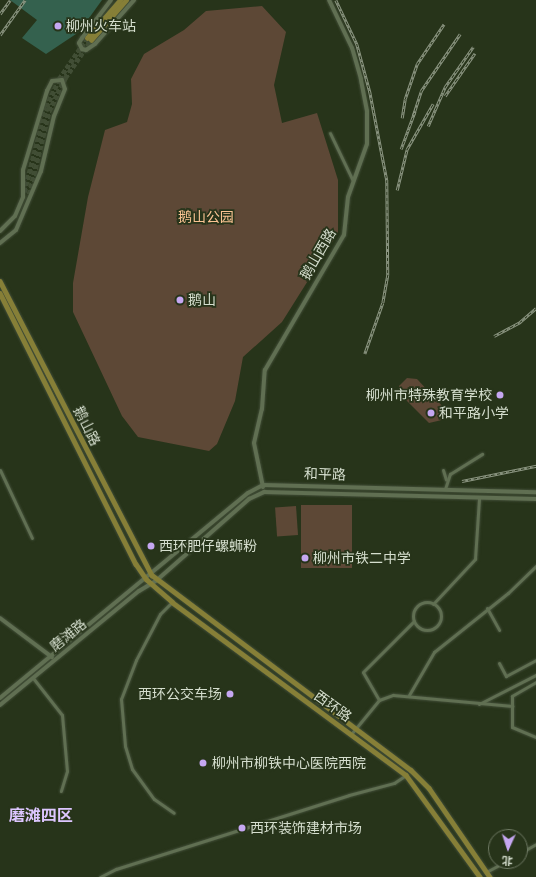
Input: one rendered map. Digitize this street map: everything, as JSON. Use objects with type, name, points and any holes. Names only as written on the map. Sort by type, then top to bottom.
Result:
[{"type":"main road","points":[[120,0],[89,39],[126,0]]},
{"type":"main road","name":"鹅山路","points":[[0,281],[152,575],[157,580]]},
{"type":"main road","name":"鹅山路","points":[[0,293],[136,564],[146,579]]},
{"type":"main road","name":"西环路","points":[[146,579],[172,602],[352,733],[406,775],[480,877]]},
{"type":"main road","name":"西环路","points":[[157,580],[357,727],[421,779],[488,875]]},
{"type":"street","points":[[111,0],[79,42],[82,49],[86,50],[95,44],[134,0]]},
{"type":"street","name":"鹅山西路","points":[[264,492],[254,443],[265,370],[344,236],[353,181],[367,144],[367,111],[352,48],[330,0]]},
{"type":"street","points":[[0,231],[15,216],[23,197],[23,170],[31,138],[46,91],[56,79],[64,83],[65,89],[54,116],[41,171],[29,194],[16,230],[0,243]]},
{"type":"street","points":[[330,133],[353,181]]},
{"type":"street","points":[[446,480],[482,454]]},
{"type":"street","points":[[0,470],[32,538]]},
{"type":"street","points":[[443,470],[446,480],[445,489]]},
{"type":"street","points":[[146,579],[248,493],[262,486]]},
{"type":"street","name":"和平路","points":[[262,486],[536,492]]},
{"type":"street","name":"和平路","points":[[151,584],[249,499],[264,492],[536,499]]},
{"type":"street","points":[[379,700],[363,672],[414,621],[414,612],[420,605],[433,604],[475,559],[479,498]]},
{"type":"street","points":[[408,695],[434,652],[487,608],[508,593],[536,566]]},
{"type":"street","name":"磨滩路","points":[[0,698],[146,579]]},
{"type":"street","name":"磨滩路","points":[[0,705],[151,584]]},
{"type":"street","points":[[172,602],[160,614],[131,672],[121,700],[125,746],[132,768],[154,799],[174,813]]},
{"type":"street","points":[[414,621],[424,630],[436,626],[440,615],[433,604]]},
{"type":"street","points":[[487,608],[499,630]]},
{"type":"street","points":[[0,618],[56,659]]},
{"type":"street","points":[[499,663],[506,676],[536,660]]},
{"type":"street","points":[[479,704],[536,675]]},
{"type":"street","points":[[32,678],[62,715],[67,771],[61,790]]},
{"type":"street","points":[[536,682],[512,696],[512,727],[536,737]]},
{"type":"street","points":[[352,733],[379,700],[408,695],[479,704],[512,706]]},
{"type":"street","points":[[100,877],[116,868],[394,783],[406,775]]},
{"type":"street","points":[[488,875],[496,869]]},
{"type":"green space","name":"鹅山公园","points":[[262,6],[286,32],[274,85],[282,123],[317,113],[338,180],[338,233],[282,322],[243,357],[235,401],[217,444],[209,451],[138,437],[122,416],[73,312],[73,283],[88,197],[105,130],[127,122],[132,104],[131,79],[144,54],[184,30],[206,11]]},
{"type":"green space","points":[[407,378],[417,379],[445,409],[442,420],[429,423],[400,394],[399,386]]},
{"type":"green space","points":[[301,505],[352,505],[352,568],[301,568]]},
{"type":"green space","points":[[296,506],[298,535],[277,536],[275,507]]},
{"type":"building","name":"柳州火车站","points":[[10,0],[102,0],[79,32],[46,54],[22,38],[37,20]]},
{"type":"tunnel","points":[[24,192],[46,107],[59,79],[87,38]]},
{"type":"tunnel","points":[[29,194],[49,111],[65,78],[91,40]]},
{"type":"railway","points":[[0,14],[10,0]]},
{"type":"railway","points":[[0,35],[25,0]]},
{"type":"railway","points":[[336,0],[357,44],[370,92],[387,180],[388,275],[383,303],[365,354]]},
{"type":"railway","points":[[402,118],[405,99],[417,64],[444,24]]},
{"type":"railway","points":[[413,116],[421,91],[460,34]]},
{"type":"railway","points":[[428,126],[445,87],[473,47]]},
{"type":"railway","points":[[445,96],[475,53]]},
{"type":"railway","points":[[397,190],[407,149],[433,104]]},
{"type":"railway","points":[[401,149],[415,111]]},
{"type":"railway","points":[[494,336],[520,322],[536,308]]},
{"type":"railway","points":[[462,481],[536,466]]},
{"type":"place","name":"柳州火车站","points":[[58,26]]},
{"type":"place","name":"鹅山","points":[[180,300]]},
{"type":"place","name":"柳州市特殊教育学校","points":[[500,395]]},
{"type":"place","name":"和平路小学","points":[[431,413]]},
{"type":"place","name":"西环肥仔螺蛳粉","points":[[151,546]]},
{"type":"place","name":"柳州市铁二中学","points":[[305,558]]},
{"type":"place","name":"西环公交车场","points":[[230,694]]},
{"type":"place","name":"柳州市柳铁中心医院西院","points":[[203,763]]},
{"type":"place","name":"西环装饰建材市场","points":[[242,828]]},
{"type":"district","name":"磨滩四区","points":[[41,816]]}]
